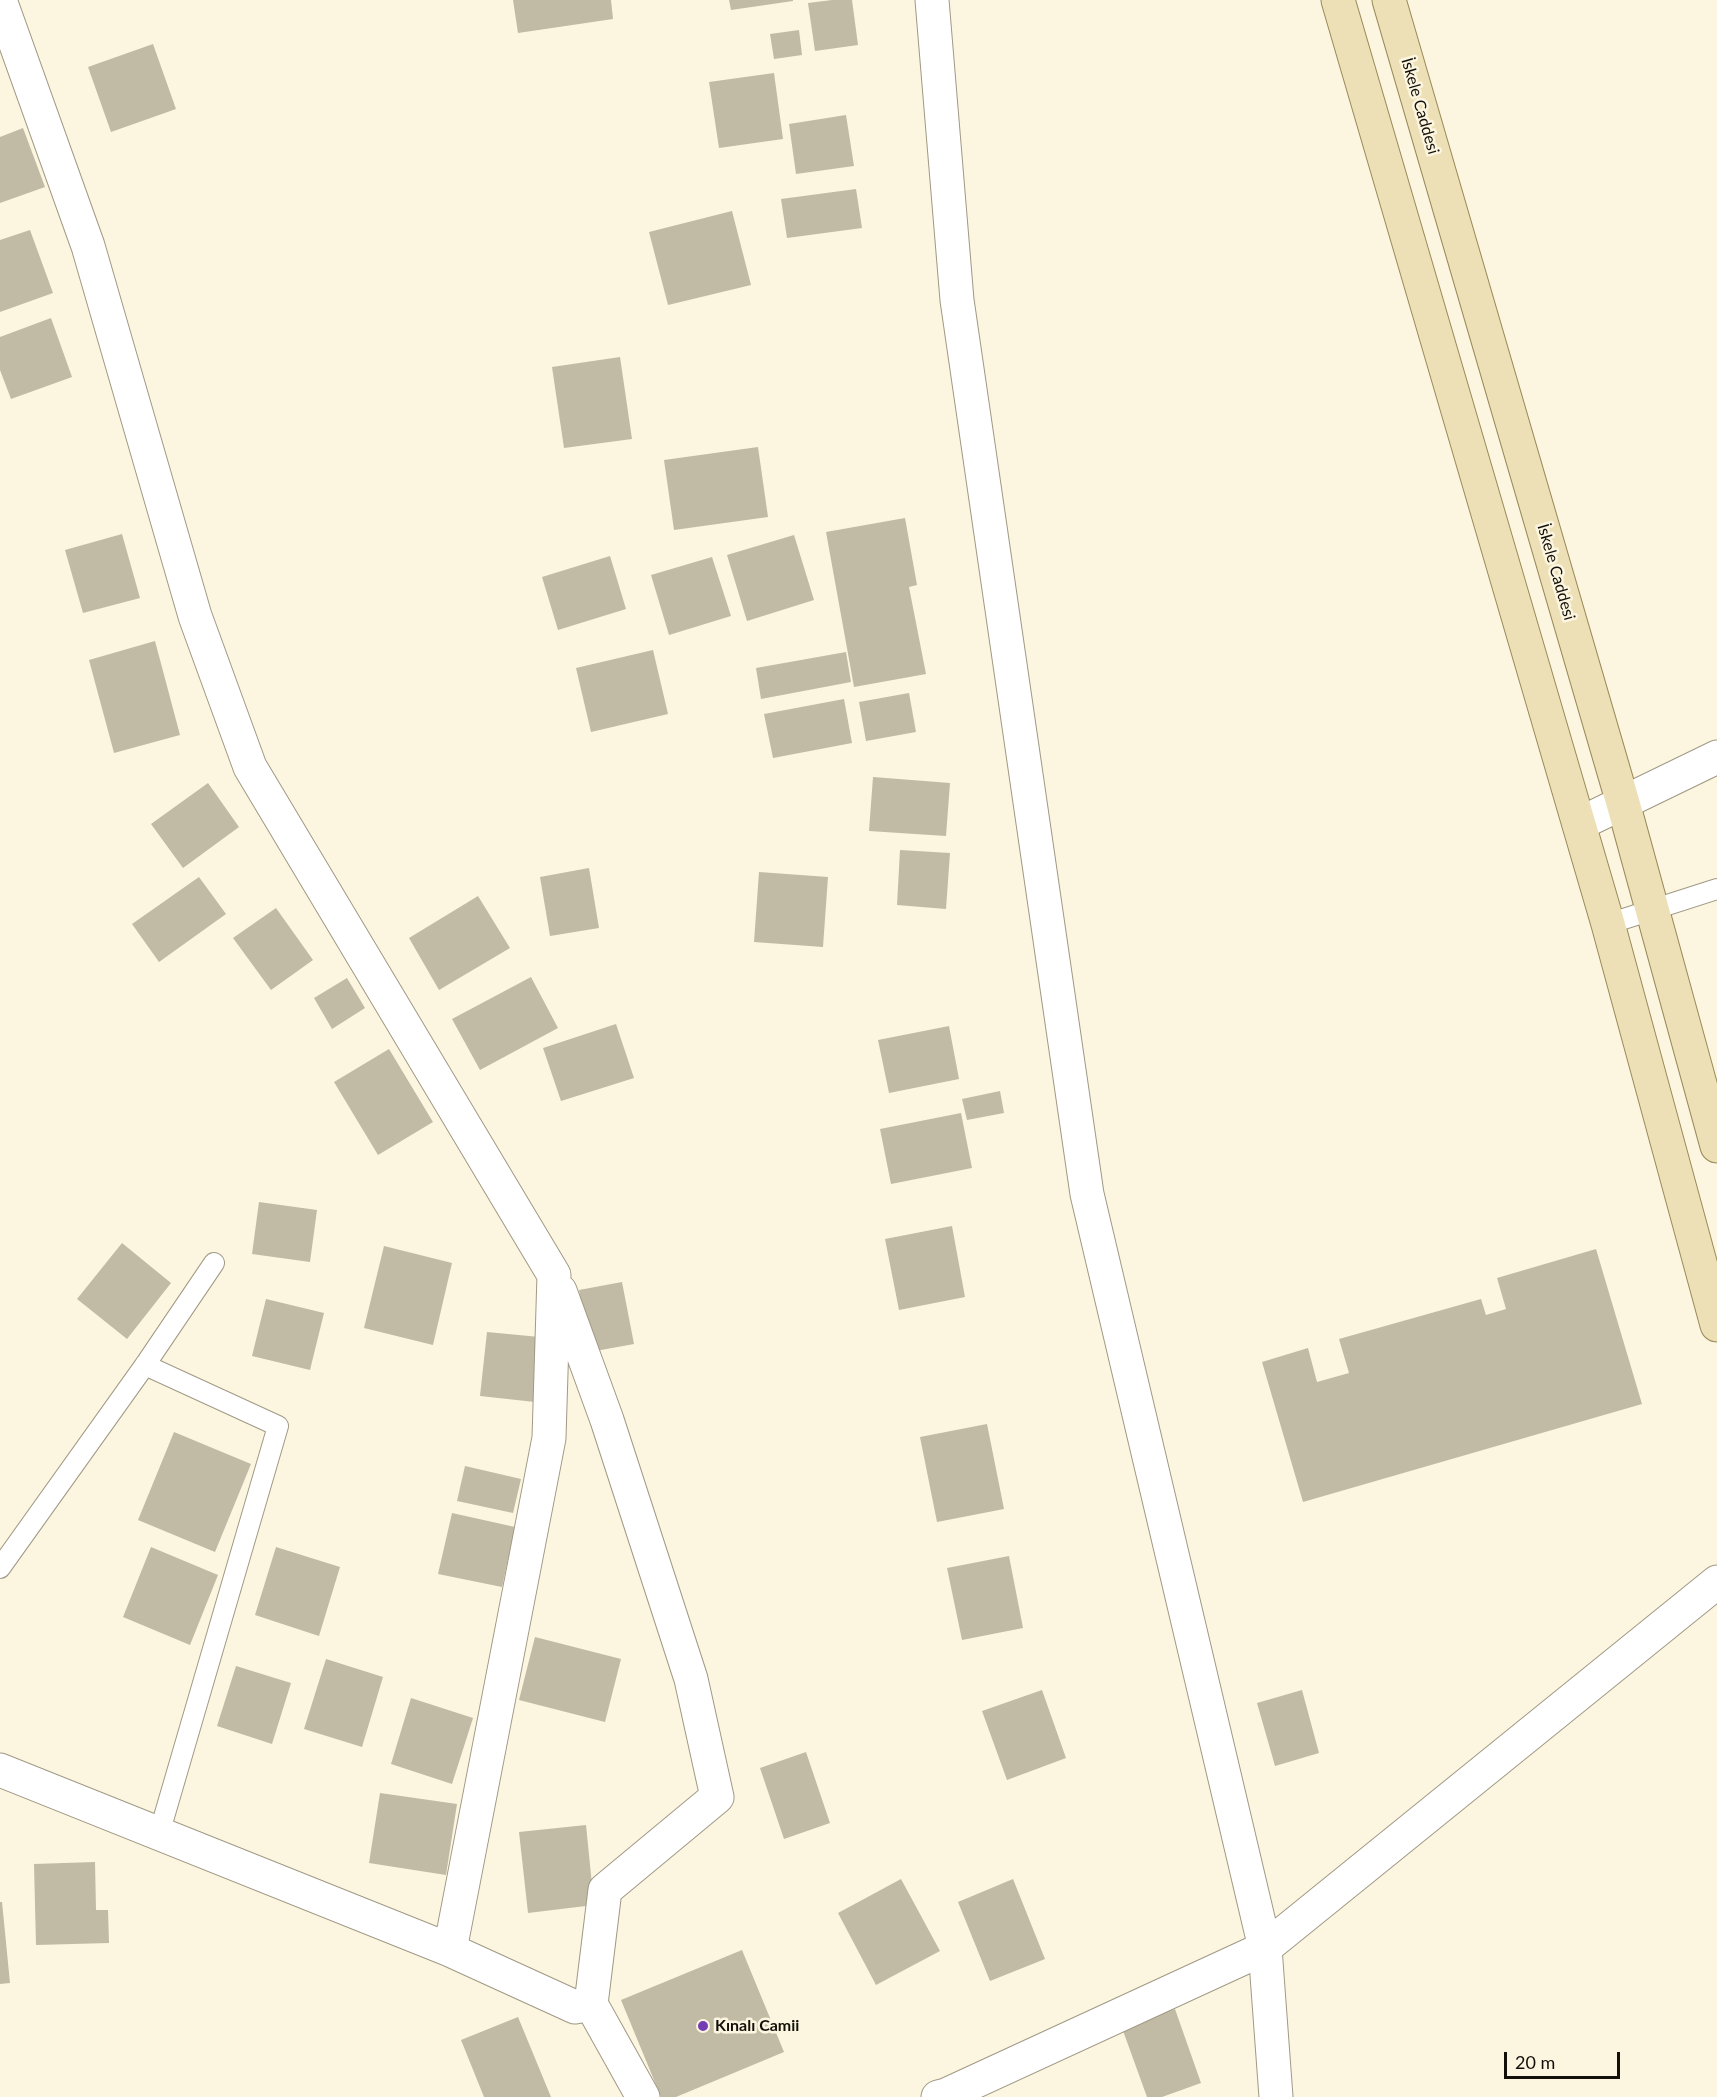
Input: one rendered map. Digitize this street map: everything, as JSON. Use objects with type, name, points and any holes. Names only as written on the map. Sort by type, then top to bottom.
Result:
[{"type":"main road","points":[[1338,0],[1608,924],[1717,1325]]},
{"type":"main road","name":"İskele Caddesi","points":[[1389,0],[1623,803],[1717,1146]]},
{"type":"street","points":[[0,0],[88,246],[195,615],[250,767],[554,1275],[607,1420],[691,1679],[717,1797],[605,1890],[591,2004],[643,2097]]},
{"type":"street","points":[[932,0],[957,300],[1087,1194],[1265,1948],[1276,2097]]},
{"type":"street","points":[[1579,824],[1717,757]]},
{"type":"street","points":[[450,1950],[549,1438],[554,1275]]},
{"type":"street","points":[[938,2097],[1265,1948],[1717,1582]]},
{"type":"street","points":[[0,1770],[450,1950],[575,2007],[591,2004]]},
{"type":"lane","points":[[1608,924],[1717,889]]},
{"type":"lane","points":[[0,1568],[145,1365],[214,1263]]},
{"type":"lane","points":[[145,1365],[278,1426],[159,1833]]},
{"type":"building","points":[[513,0],[611,0],[613,19],[518,33]]},
{"type":"building","points":[[729,0],[793,0],[793,1],[731,10]]},
{"type":"building","points":[[852,0],[858,45],[815,51],[808,3]]},
{"type":"building","points":[[799,30],[802,55],[774,59],[770,34]]},
{"type":"building","points":[[153,44],[176,109],[111,132],[88,67]]},
{"type":"building","points":[[774,73],[783,139],[719,148],[709,82]]},
{"type":"building","points":[[846,115],[854,166],[796,174],[789,124]]},
{"type":"building","points":[[23,128],[45,187],[0,203],[0,137]]},
{"type":"building","points":[[856,189],[862,228],[787,238],[781,199]]},
{"type":"building","points":[[732,211],[751,285],[668,305],[649,232]]},
{"type":"building","points":[[30,230],[53,293],[0,312],[0,240]]},
{"type":"building","points":[[51,318],[72,377],[11,399],[0,370],[0,337]]},
{"type":"building","points":[[620,357],[632,439],[564,448],[552,367]]},
{"type":"building","points":[[758,447],[768,517],[674,530],[664,460]]},
{"type":"building","points":[[905,518],[917,585],[909,587],[926,674],[854,687],[826,532]]},
{"type":"building","points":[[122,534],[140,598],[83,613],[65,550]]},
{"type":"building","points":[[794,535],[814,600],[747,621],[727,555]]},
{"type":"building","points":[[610,556],[626,609],[558,630],[542,577]]},
{"type":"building","points":[[712,557],[731,616],[669,635],[651,575]]},
{"type":"building","points":[[155,641],[180,735],[114,753],[89,660]]},
{"type":"building","points":[[653,650],[668,714],[591,732],[576,668]]},
{"type":"building","points":[[846,652],[851,682],[761,699],[756,668]]},
{"type":"building","points":[[909,693],[916,732],[866,741],[859,702]]},
{"type":"building","points":[[844,699],[852,743],[773,758],[764,714]]},
{"type":"building","points":[[873,777],[950,783],[946,836],[869,831]]},
{"type":"building","points":[[208,783],[239,827],[183,868],[151,824]]},
{"type":"building","points":[[900,850],[950,853],[946,909],[897,905]]},
{"type":"building","points":[[589,868],[599,928],[550,936],[540,877]]},
{"type":"building","points":[[759,872],[828,877],[823,947],[754,942]]},
{"type":"building","points":[[199,877],[226,914],[159,962],[132,924]]},
{"type":"building","points":[[478,896],[510,948],[439,990],[409,938]]},
{"type":"building","points":[[276,908],[313,960],[271,990],[233,938]]},
{"type":"building","points":[[531,977],[558,1028],[480,1070],[452,1019]]},
{"type":"building","points":[[347,978],[365,1008],[332,1029],[314,998]]},
{"type":"building","points":[[616,1024],[634,1078],[561,1101],[543,1048]]},
{"type":"building","points":[[949,1026],[959,1079],[889,1093],[878,1040]]},
{"type":"building","points":[[389,1049],[433,1122],[378,1155],[334,1082]]},
{"type":"building","points":[[1000,1091],[1004,1113],[967,1120],[962,1099]]},
{"type":"building","points":[[961,1113],[972,1168],[891,1184],[880,1129]]},
{"type":"building","points":[[259,1202],[317,1210],[310,1262],[252,1254]]},
{"type":"building","points":[[952,1226],[965,1297],[899,1310],[885,1239]]},
{"type":"building","points":[[122,1243],[171,1283],[127,1339],[77,1299]]},
{"type":"building","points":[[384,1246],[452,1263],[433,1345],[364,1328]]},
{"type":"building","points":[[1596,1249],[1642,1404],[1303,1502],[1262,1362],[1308,1348],[1317,1382],[1349,1373],[1339,1339],[1481,1299],[1486,1315],[1506,1309],[1497,1278]]},
{"type":"building","points":[[622,1282],[634,1344],[590,1352],[579,1290]]},
{"type":"building","points":[[266,1299],[324,1313],[310,1370],[252,1356]]},
{"type":"building","points":[[487,1332],[550,1338],[544,1403],[480,1396]]},
{"type":"building","points":[[987,1424],[1004,1509],[937,1522],[920,1437]]},
{"type":"building","points":[[174,1432],[251,1464],[215,1552],[138,1520]]},
{"type":"building","points":[[465,1466],[521,1479],[513,1513],[457,1501]]},
{"type":"building","points":[[452,1513],[515,1527],[502,1587],[438,1574]]},
{"type":"building","points":[[151,1547],[218,1575],[190,1645],[123,1617]]},
{"type":"building","points":[[276,1547],[340,1567],[319,1636],[255,1615]]},
{"type":"building","points":[[1009,1556],[1023,1628],[962,1640],[947,1568]]},
{"type":"building","points":[[535,1637],[621,1659],[605,1722],[519,1700]]},
{"type":"building","points":[[326,1659],[383,1677],[362,1747],[304,1729]]},
{"type":"building","points":[[236,1666],[291,1683],[272,1744],[217,1726]]},
{"type":"building","points":[[1042,1690],[1066,1758],[1007,1780],[982,1711]]},
{"type":"building","points":[[1302,1690],[1319,1753],[1275,1766],[1257,1703]]},
{"type":"building","points":[[411,1698],[473,1718],[452,1784],[391,1764]]},
{"type":"building","points":[[806,1752],[830,1823],[784,1839],[760,1768]]},
{"type":"building","points":[[380,1793],[457,1804],[446,1875],[369,1863]]},
{"type":"building","points":[[586,1825],[594,1905],[528,1913],[519,1832]]},
{"type":"building","points":[[95,1862],[96,1910],[108,1910],[109,1943],[36,1945],[34,1864]]},
{"type":"building","points":[[901,1879],[940,1951],[876,1985],[838,1913]]},
{"type":"building","points":[[1013,1879],[1045,1959],[990,1981],[958,1902]]},
{"type":"building","points":[[0,1902],[2,1902],[10,1983],[0,1984]]},
{"type":"building","name":"Kınalı Camii","points":[[742,1950],[784,2052],[676,2097],[661,2097],[621,2000]]},
{"type":"building","points":[[1175,2009],[1201,2083],[1162,2097],[1147,2097],[1122,2028]]},
{"type":"building","points":[[518,2017],[551,2097],[484,2097],[461,2040]]},
{"type":"place","name":"Kınalı Camii","points":[[703,2026]]}]
